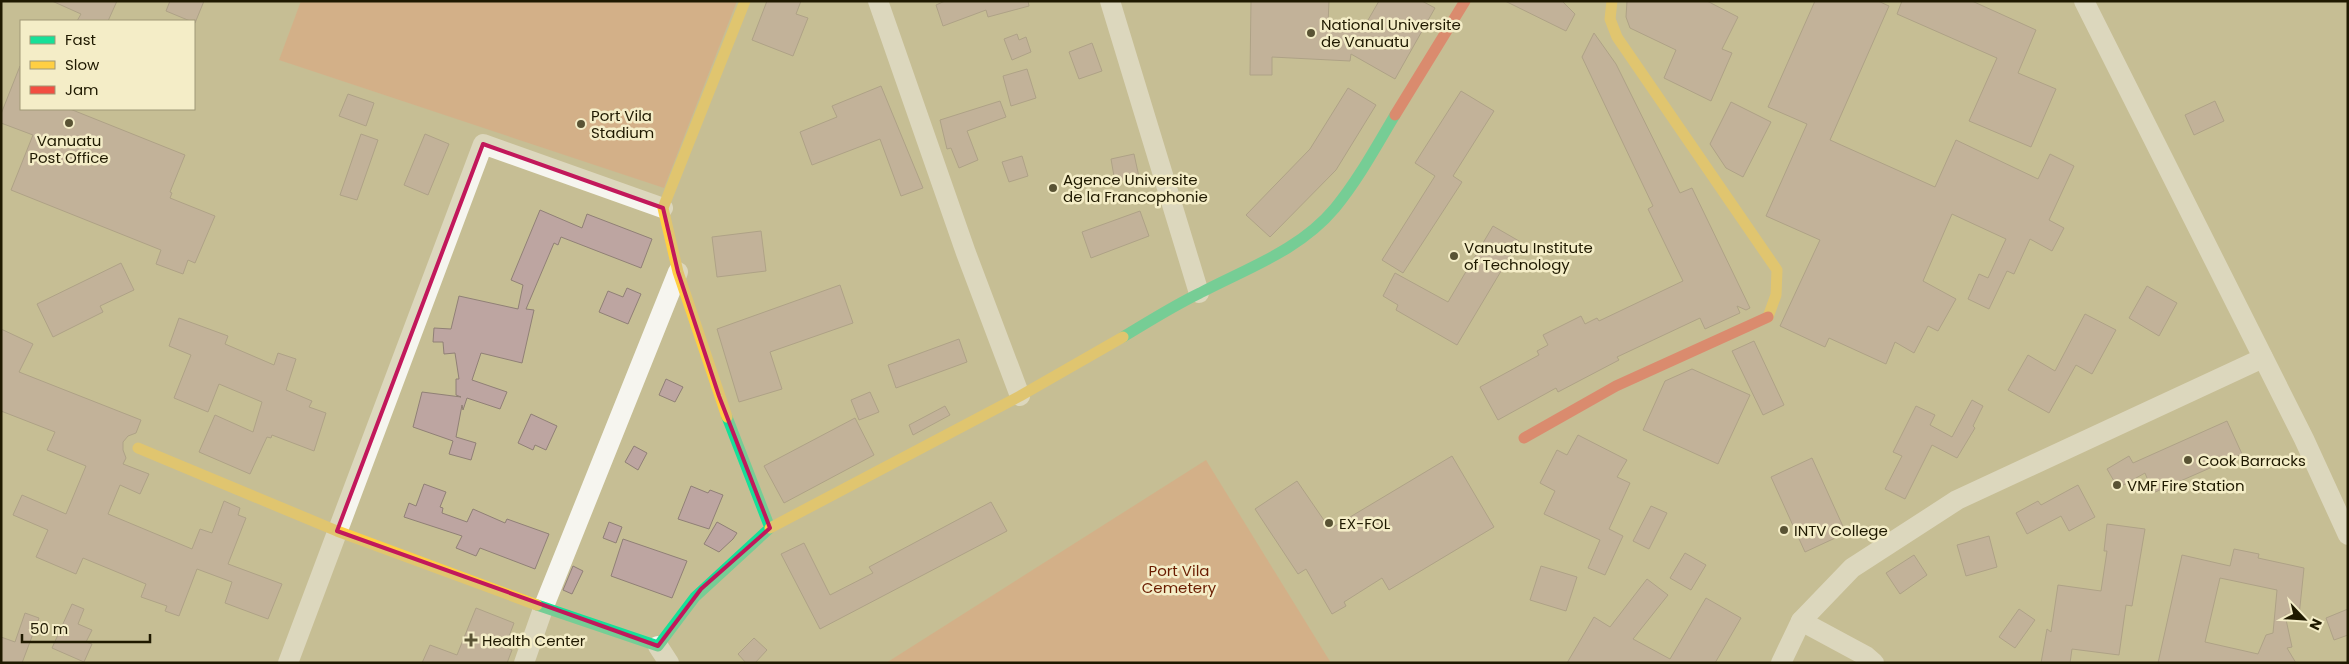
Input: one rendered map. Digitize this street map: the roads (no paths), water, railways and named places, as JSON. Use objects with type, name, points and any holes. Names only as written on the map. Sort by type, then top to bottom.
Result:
[{"type":"street","points":[[746,1],[663,208],[678,272],[718,396],[770,528]]},
{"type":"street","points":[[878,1],[966,253],[1020,396]]},
{"type":"street","points":[[1110,1],[1199,293]]},
{"type":"street","points":[[138,448],[337,531],[544,606],[664,654],[672,623],[701,589],[770,528],[1020,396],[1199,293],[1272,259],[1302,238],[1334,208],[1364,167],[1465,1]]},
{"type":"street","points":[[1524,438],[1616,386],[1766,318],[1776,295],[1776,270],[1616,37],[1610,19],[1612,1]]},
{"type":"street","points":[[2084,1],[2304,439],[2348,535]]},
{"type":"street","points":[[288,663],[483,144],[663,208]]},
{"type":"street","points":[[524,663],[544,606],[678,272]]},
{"type":"street","points":[[1780,663],[1801,622],[1852,568],[1957,500],[2263,358]]},
{"type":"street","points":[[1801,622],[1866,656],[1874,663]]},
{"type":"place","name":"National Universite de Vanuatu","points":[[1311,33]]},
{"type":"place","name":"Vanuatu Post Office","points":[[69,123]]},
{"type":"place","name":"Port Vila Stadium","points":[[581,124]]},
{"type":"place","name":"Agence Universite de la Francophonie","points":[[1053,188]]},
{"type":"place","name":"Vanuatu Institute of Technology","points":[[1454,256]]},
{"type":"place","name":"Cook Barracks","points":[[2188,460]]},
{"type":"place","name":"VMF Fire Station","points":[[2117,485]]},
{"type":"place","name":"EX-FOL","points":[[1329,523]]},
{"type":"place","name":"INTV College","points":[[1784,530]]},
{"type":"place","name":"Health Center","points":[[471,640]]},
{"type":"park label","name":"Port Vila Cemetery","points":[[1179,578]]}]
